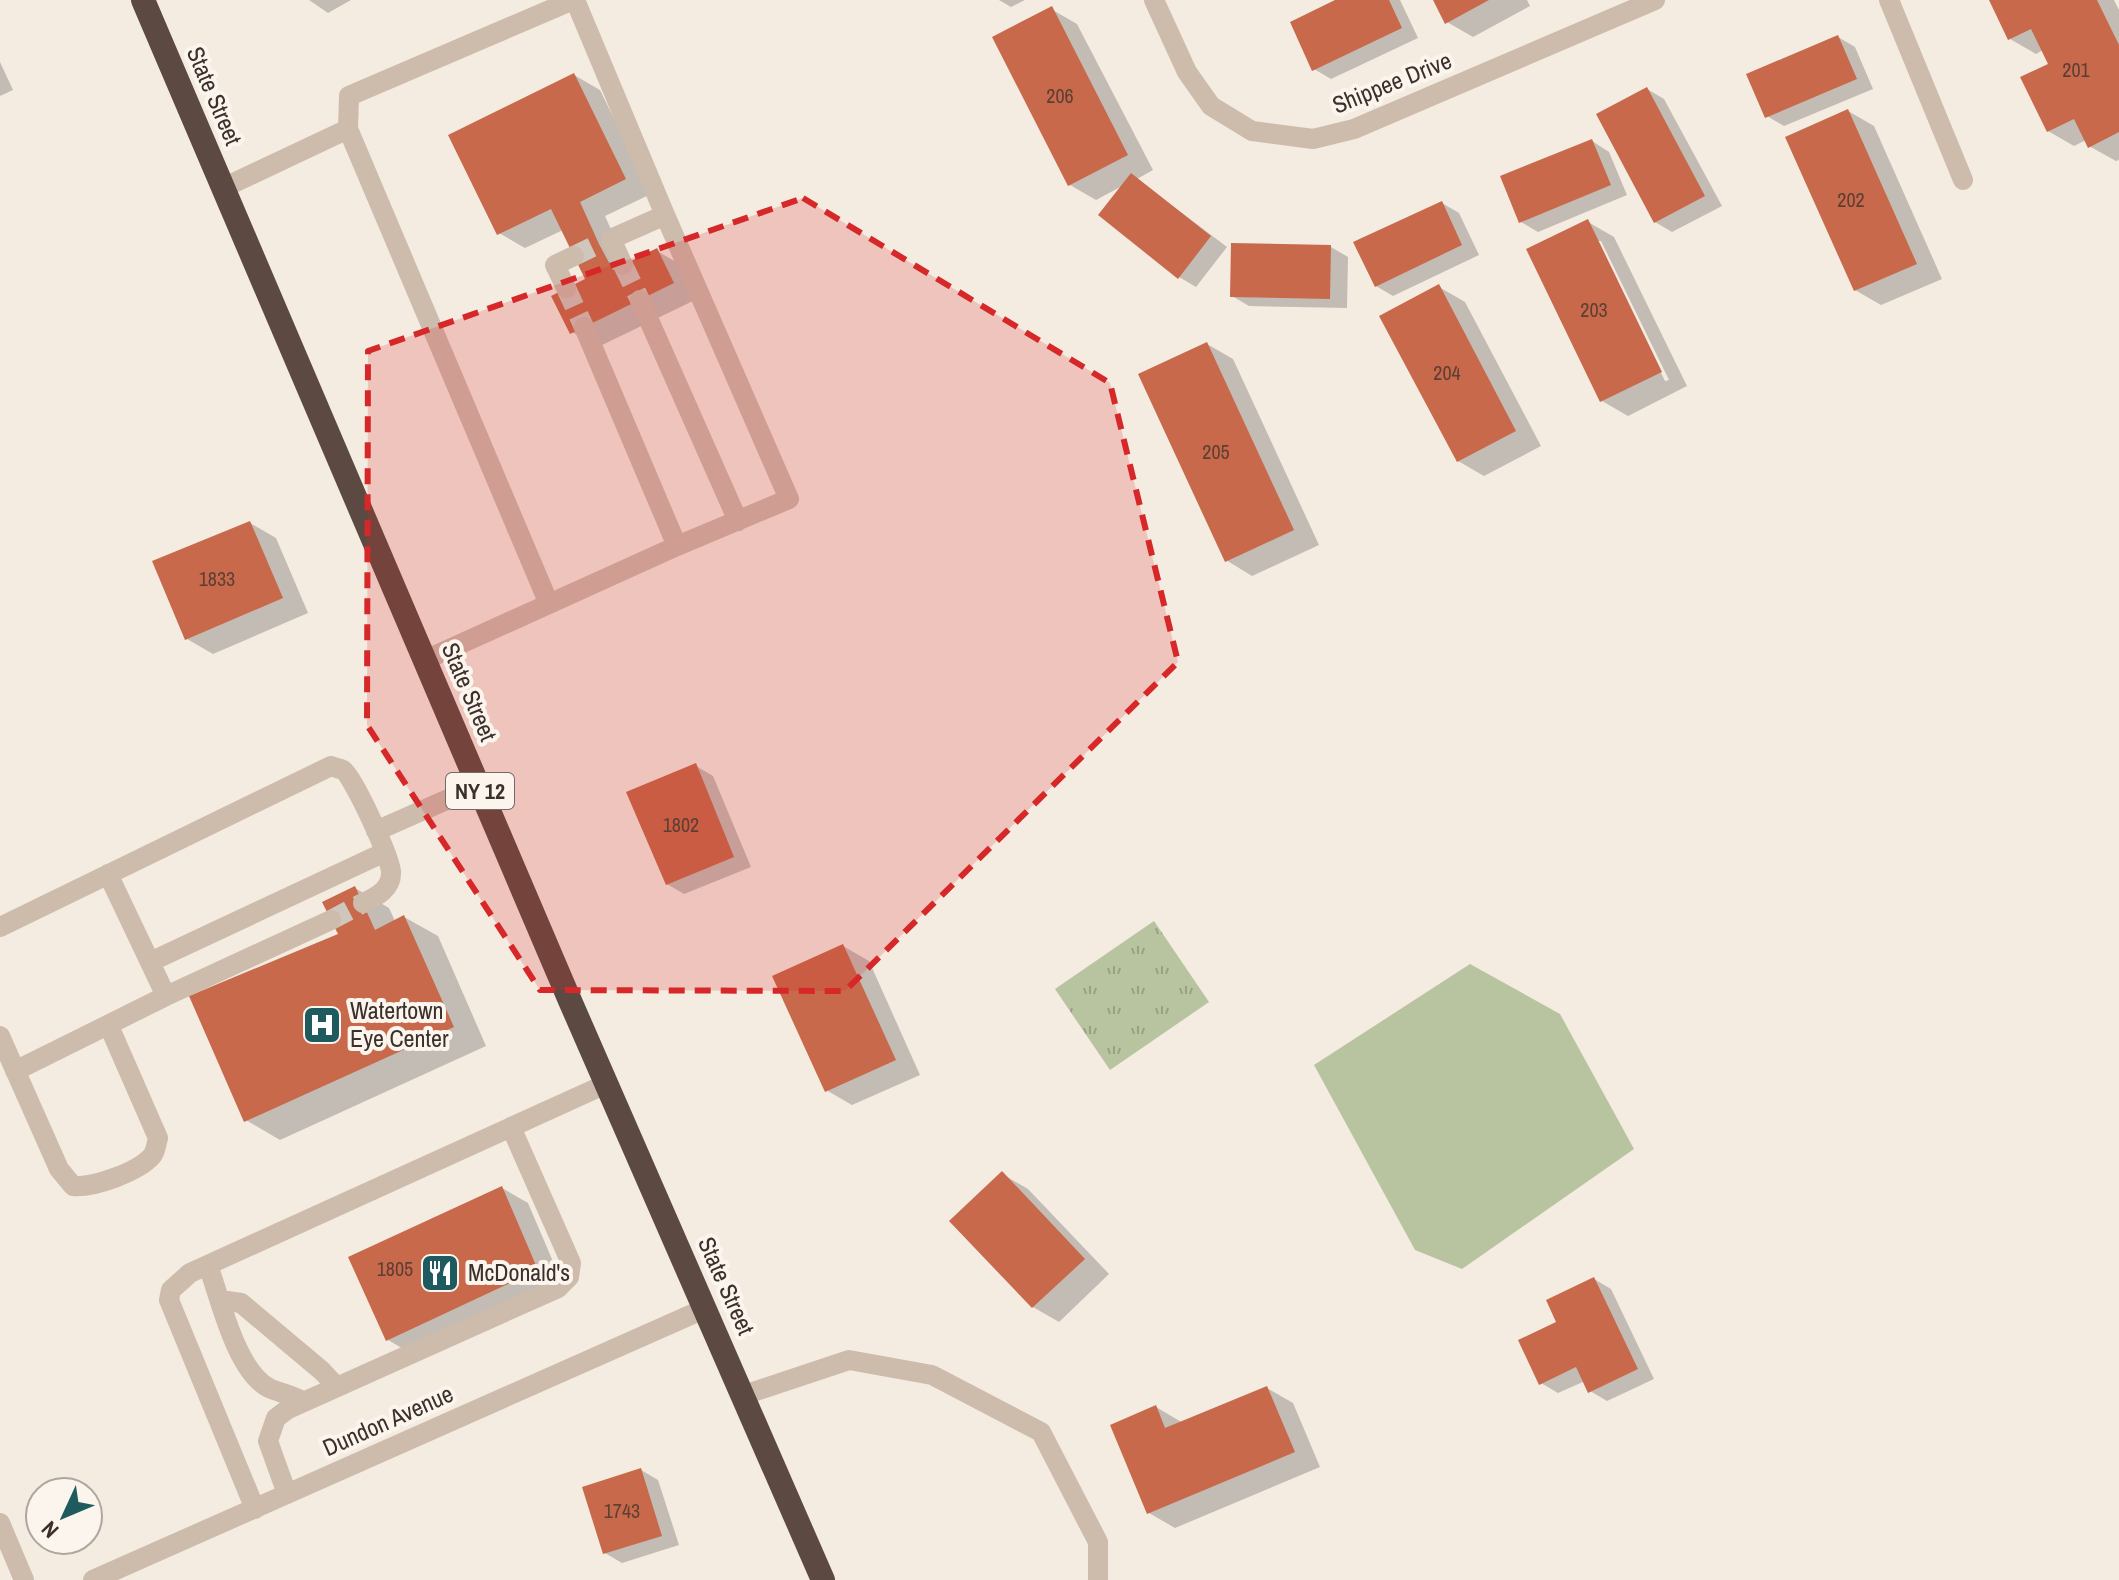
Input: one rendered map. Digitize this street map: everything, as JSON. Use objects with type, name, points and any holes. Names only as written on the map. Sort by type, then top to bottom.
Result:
[{"type":"highway","name":"State Street","points":[[143,0],[606,1084],[823,1580]]},
{"type":"street","points":[[425,660],[789,499],[574,0],[349,96],[348,129],[549,604]]},
{"type":"street","name":"Shippee Drive","points":[[1154,0],[1187,72],[1211,106],[1252,131],[1313,139],[1354,129],[1655,0]]},
{"type":"street","points":[[1889,0],[1963,180]]},
{"type":"street","points":[[223,188],[348,129]]},
{"type":"street","points":[[623,265],[605,242],[665,215]]},
{"type":"street","points":[[566,288],[555,265],[574,256]]},
{"type":"street","points":[[640,300],[738,521]]},
{"type":"street","points":[[584,327],[677,546]]},
{"type":"street","points":[[0,927],[331,766],[344,770],[353,783],[391,872],[389,883],[380,895],[363,903]]},
{"type":"street","points":[[376,831],[478,786]]},
{"type":"street","points":[[150,962],[385,852]]},
{"type":"street","points":[[108,874],[166,996]]},
{"type":"street","points":[[15,1071],[166,996],[331,920]]},
{"type":"street","points":[[0,1036],[59,1169],[73,1186],[89,1187],[143,1163],[154,1154],[158,1138],[109,1026]]},
{"type":"street","points":[[255,1509],[169,1300],[177,1281],[606,1084]]},
{"type":"street","points":[[287,1494],[268,1441],[276,1418],[304,1402],[558,1288],[569,1277],[571,1263],[511,1127]]},
{"type":"street","points":[[208,1265],[247,1367],[270,1388],[289,1393],[304,1402]]},
{"type":"street","points":[[220,1300],[241,1303],[337,1387]]},
{"type":"street","name":"Dundon Avenue","points":[[93,1580],[704,1309]]},
{"type":"street","points":[[744,1395],[849,1360],[932,1375],[1027,1424],[1041,1432],[1098,1542],[1098,1580]]},
{"type":"street","points":[[0,1523],[24,1580]]},
{"type":"highlighted area","points":[[803,198],[1110,383],[1178,662],[845,991],[540,990],[367,725],[368,351]]},
{"type":"green space","points":[[1154,921],[1209,1002],[1110,1070],[1055,989]]},
{"type":"green space","points":[[1470,964],[1560,1014],[1634,1149],[1462,1269],[1415,1250],[1314,1065]]},
{"type":"building","points":[[1335,0],[1389,0],[1402,28],[1312,71],[1290,22]]},
{"type":"building","points":[[1433,0],[1489,0],[1445,24]]},
{"type":"building","points":[[1989,0],[2097,0],[2119,45],[2119,132],[2088,148],[2074,119],[2047,132],[2020,77],[2048,64],[2031,29],[2008,40]]},
{"type":"building","points":[[1052,6],[1128,155],[1068,186],[992,37]]},
{"type":"building","points":[[1838,35],[1857,79],[1765,118],[1746,74]]},
{"type":"building","points":[[574,73],[626,179],[580,202],[599,244],[613,270],[657,248],[674,283],[570,334],[551,296],[585,279],[551,209],[497,235],[448,135]]},
{"type":"building","points":[[1647,87],[1705,196],[1654,223],[1596,114]]},
{"type":"building","points":[[1848,109],[1917,264],[1854,291],[1785,137]]},
{"type":"building","points":[[1592,139],[1611,185],[1519,223],[1500,176]]},
{"type":"building","points":[[1131,173],[1211,236],[1178,279],[1098,215]]},
{"type":"building","points":[[1442,201],[1462,245],[1375,287],[1353,242]]},
{"type":"building","points":[[1588,219],[1662,372],[1600,402],[1526,249]]},
{"type":"building","points":[[1231,243],[1331,245],[1330,299],[1230,297]]},
{"type":"building","points":[[1439,284],[1516,431],[1457,462],[1379,316]]},
{"type":"building","points":[[1207,342],[1294,530],[1225,562],[1138,374]]},
{"type":"building","points":[[250,521],[283,598],[185,640],[152,561]]},
{"type":"building","points":[[696,763],[734,857],[666,885],[626,792]]},
{"type":"building","points":[[355,886],[375,930],[404,915],[454,1027],[244,1122],[189,996],[338,934],[322,902]]},
{"type":"building","points":[[843,944],[896,1060],[825,1092],[772,976]]},
{"type":"building","points":[[1002,1171],[1085,1259],[1032,1308],[949,1221]]},
{"type":"building","points":[[502,1186],[538,1270],[386,1341],[348,1257]]},
{"type":"building","points":[[1594,1277],[1638,1369],[1588,1393],[1576,1367],[1539,1385],[1518,1340],[1556,1322],[1546,1300]]},
{"type":"building","points":[[1267,1386],[1295,1452],[1147,1514],[1110,1425],[1156,1405],[1165,1428]]},
{"type":"building","points":[[641,1468],[662,1536],[603,1554],[582,1487]]},
{"type":"tunnel","points":[[574,256],[599,244]]},
{"type":"tunnel","points":[[623,265],[640,300]]},
{"type":"tunnel","points":[[566,288],[584,327]]},
{"type":"tunnel","points":[[331,920],[363,903]]},
{"type":"place","name":"Watertown Eye Center","points":[[322,1025]]},
{"type":"place","name":"McDonald's","points":[[440,1273]]}]
